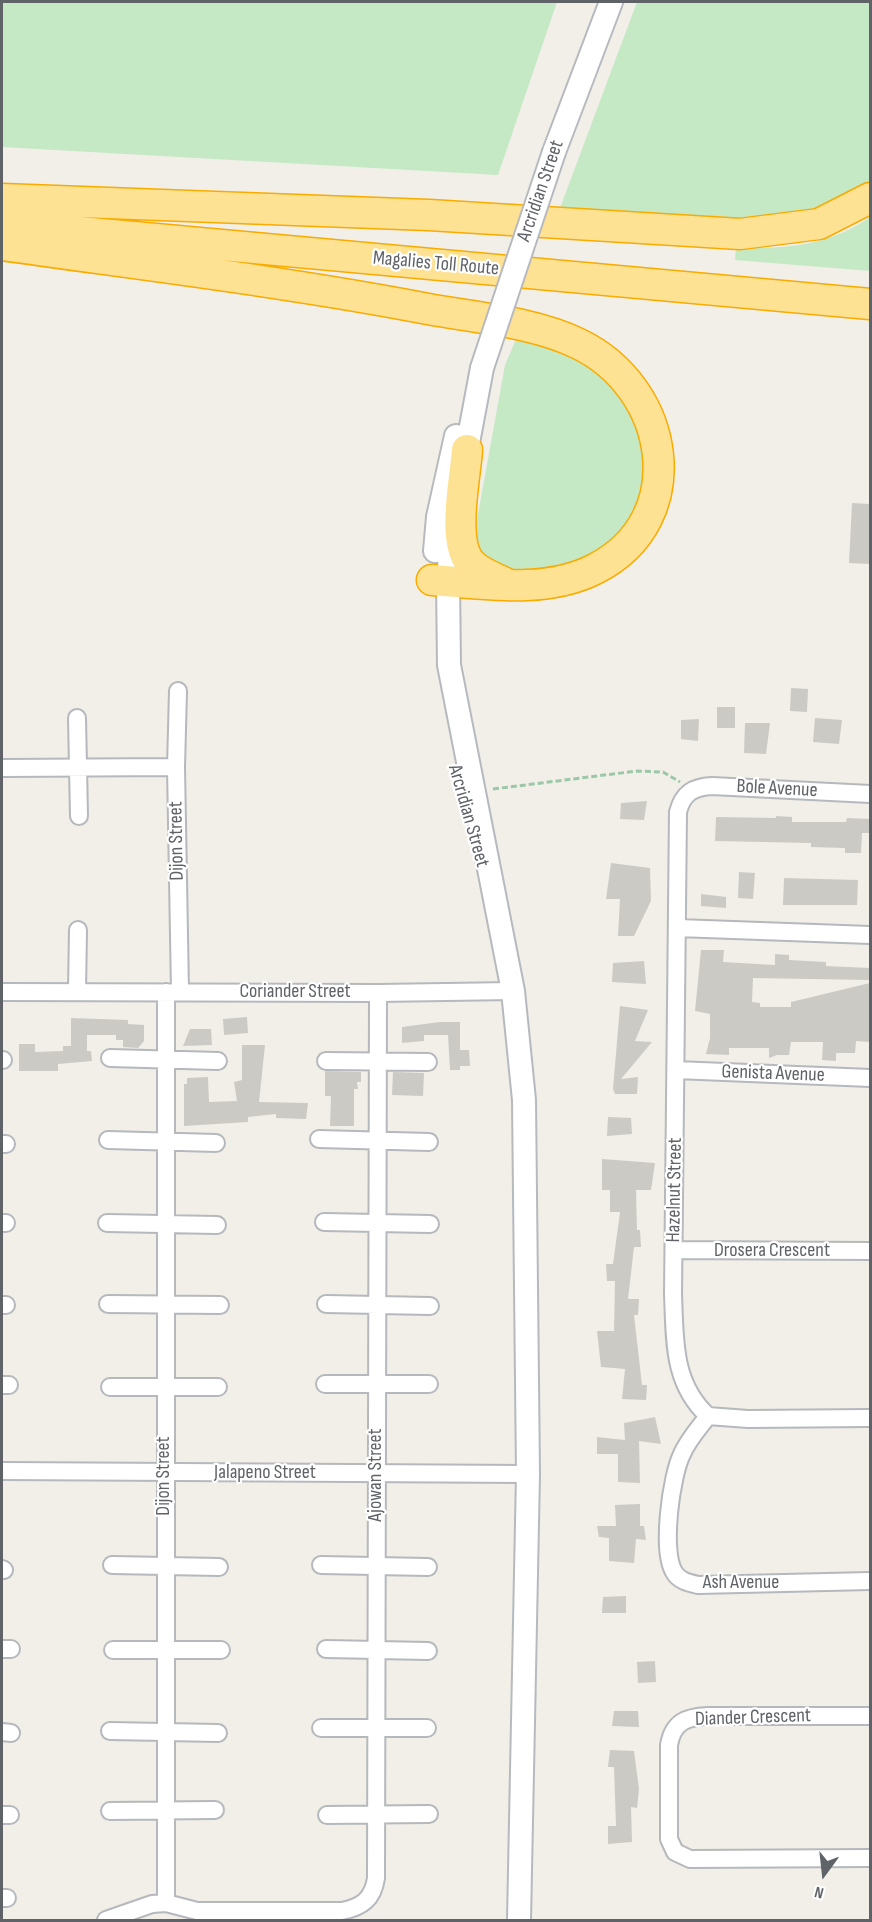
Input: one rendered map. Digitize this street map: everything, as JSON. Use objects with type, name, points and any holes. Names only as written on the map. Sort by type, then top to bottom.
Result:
[{"type":"highway","points":[[2,199],[429,214],[740,234],[819,224],[870,198]]},
{"type":"highway","name":"Magalies Toll Route","points":[[2,209],[870,287]]},
{"type":"highway","name":"Magalies Toll Route","points":[[2,225],[870,304]]},
{"type":"highway","points":[[2,245],[349,294],[537,330],[579,344],[604,360],[628,381],[647,409],[657,443],[658,477],[654,500],[641,528],[623,549],[596,568],[555,584],[509,585],[440,581]]},
{"type":"highway","points":[[467,450],[460,531],[462,547],[469,561],[480,571],[509,585]]},
{"type":"street","name":"Arcridian Street","points":[[491,888],[488,855],[473,791],[449,665],[440,581],[438,517],[452,448],[467,403],[480,375],[554,152],[611,2]]},
{"type":"street","name":"Arcridian Street","points":[[480,375],[440,581],[434,640],[446,735],[479,863],[491,888]]},
{"type":"street","name":"Dijon Street","points":[[166,1903],[165,1060],[173,992],[178,691]]},
{"type":"street","points":[[77,718],[79,816]]},
{"type":"street","points":[[2,768],[176,767]]},
{"type":"street","name":"Bole Avenue","points":[[689,792],[698,787],[712,786],[870,794]]},
{"type":"street","name":"Hazelnut Street","points":[[689,792],[678,812],[675,1355],[686,1390],[708,1416]]},
{"type":"street","points":[[491,888],[513,991],[524,1100],[528,1473],[519,1920]]},
{"type":"street","points":[[678,927],[870,935]]},
{"type":"street","points":[[77,992],[78,930]]},
{"type":"street","name":"Coriander Street","points":[[2,992],[513,991]]},
{"type":"street","name":"Ajowan Street","points":[[166,1903],[197,1911],[342,1911],[356,1908],[373,1892],[376,1878],[378,1728],[375,1384],[378,993]]},
{"type":"street","points":[[110,1058],[218,1061]]},
{"type":"street","points":[[326,1061],[428,1062]]},
{"type":"street","name":"Genista Avenue","points":[[676,1070],[870,1078]]},
{"type":"street","points":[[319,1139],[429,1142]]},
{"type":"street","points":[[108,1140],[216,1143]]},
{"type":"street","points":[[107,1222],[217,1225]]},
{"type":"street","points":[[324,1222],[430,1224]]},
{"type":"street","name":"Drosera Crescent","points":[[674,1250],[870,1251]]},
{"type":"street","points":[[108,1304],[219,1305]]},
{"type":"street","points":[[326,1304],[430,1306]]},
{"type":"street","points":[[326,1384],[429,1384]]},
{"type":"street","points":[[110,1388],[218,1387]]},
{"type":"street","points":[[708,1416],[748,1419],[870,1418]]},
{"type":"street","name":"Ash Avenue","points":[[708,1416],[682,1453],[670,1492],[669,1553],[674,1572],[679,1578],[698,1585],[870,1581]]},
{"type":"street","name":"Jalapeno Street","points":[[2,1471],[528,1473]]},
{"type":"street","points":[[321,1564],[428,1567]]},
{"type":"street","points":[[112,1565],[219,1567]]},
{"type":"street","points":[[326,1649],[428,1651]]},
{"type":"street","points":[[113,1650],[221,1650]]},
{"type":"street","name":"Diander Crescent","points":[[870,1716],[708,1716],[692,1717],[682,1721],[671,1734],[669,1745],[669,1839],[675,1852],[690,1859],[870,1858]]},
{"type":"street","points":[[321,1728],[427,1728]]},
{"type":"street","points":[[110,1731],[218,1733]]},
{"type":"street","points":[[110,1811],[215,1810]]},
{"type":"street","points":[[327,1815],[429,1814]]},
{"type":"street","points":[[106,1920],[152,1904],[166,1903]]},
{"type":"path","points":[[473,791],[647,771],[668,774],[689,792]]},
{"type":"green space","points":[[2,2],[557,2],[498,175],[2,147]]},
{"type":"green space","points":[[637,2],[870,2],[870,181],[829,207],[745,220],[560,208]]},
{"type":"green space","points":[[870,217],[870,271],[735,260],[736,248],[772,248],[806,244],[839,234]]},
{"type":"green space","points":[[517,337],[557,347],[599,374],[622,399],[638,430],[646,464],[642,497],[627,525],[593,558],[532,575],[498,568],[480,553],[475,531],[505,365]]},
{"type":"building","points":[[852,503],[870,504],[870,564],[849,563]]},
{"type":"building","points":[[791,688],[808,689],[807,712],[790,711]]},
{"type":"building","points":[[717,707],[735,707],[735,728],[717,728]]},
{"type":"building","points":[[815,718],[842,720],[839,744],[813,742]]},
{"type":"building","points":[[699,719],[698,741],[681,739],[681,720]]},
{"type":"building","points":[[745,723],[770,723],[766,754],[744,753]]},
{"type":"building","points":[[647,801],[644,820],[620,819],[621,803]]},
{"type":"building","points":[[776,816],[792,817],[792,822],[846,822],[847,818],[870,819],[870,833],[862,833],[861,853],[845,853],[845,848],[811,847],[811,843],[715,841],[716,817],[776,818]]},
{"type":"building","points":[[611,863],[650,868],[651,901],[634,936],[618,936],[620,899],[606,899]]},
{"type":"building","points":[[739,872],[755,873],[753,899],[738,898]]},
{"type":"building","points":[[784,878],[858,880],[857,905],[783,905]]},
{"type":"building","points":[[701,894],[726,897],[726,908],[701,906]]},
{"type":"building","points":[[701,950],[724,950],[723,962],[775,965],[775,954],[789,955],[789,960],[826,962],[826,966],[870,968],[870,980],[753,978],[752,1002],[760,1003],[760,1007],[791,1007],[791,1002],[870,983],[870,1042],[856,1041],[855,1053],[836,1053],[836,1061],[822,1060],[823,1042],[791,1042],[789,1055],[769,1058],[769,1048],[729,1048],[729,1055],[706,1054],[710,1038],[710,1014],[695,1011]]},
{"type":"building","points":[[644,961],[646,984],[612,982],[613,963]]},
{"type":"building","points":[[620,1006],[648,1010],[635,1041],[652,1042],[621,1079],[638,1077],[637,1094],[615,1094],[613,1089]]},
{"type":"building","points":[[247,1017],[248,1033],[224,1035],[223,1019]]},
{"type":"building","points":[[71,1018],[128,1020],[128,1024],[144,1025],[144,1041],[138,1048],[123,1047],[123,1040],[116,1040],[116,1035],[87,1035],[87,1051],[91,1051],[92,1061],[58,1064],[58,1071],[19,1071],[19,1044],[35,1044],[35,1052],[63,1051],[63,1046],[71,1046]]},
{"type":"building","points":[[460,1022],[460,1050],[469,1050],[470,1066],[460,1066],[460,1070],[450,1070],[448,1035],[424,1035],[424,1041],[402,1043],[402,1027]]},
{"type":"building","points":[[190,1029],[211,1029],[212,1045],[183,1046]]},
{"type":"building","points":[[242,1045],[265,1045],[259,1102],[308,1103],[306,1119],[276,1118],[276,1114],[248,1117],[248,1122],[184,1126],[184,1084],[187,1084],[187,1078],[208,1077],[209,1102],[237,1101],[234,1082],[242,1080]]},
{"type":"building","points":[[325,1071],[361,1072],[361,1082],[357,1082],[358,1089],[354,1089],[354,1126],[330,1126],[331,1096],[325,1096]]},
{"type":"building","points":[[393,1072],[424,1073],[423,1096],[392,1095]]},
{"type":"building","points":[[608,1117],[631,1118],[632,1134],[607,1136]]},
{"type":"building","points":[[602,1159],[655,1163],[651,1190],[636,1190],[637,1230],[640,1230],[641,1247],[634,1247],[628,1299],[639,1299],[638,1315],[634,1315],[642,1385],[647,1385],[646,1400],[622,1399],[625,1369],[601,1367],[597,1331],[614,1331],[615,1281],[607,1281],[606,1264],[613,1264],[620,1212],[610,1212],[610,1190],[602,1190]]},
{"type":"building","points":[[655,1417],[661,1444],[639,1441],[640,1483],[618,1482],[618,1454],[597,1454],[597,1437],[625,1440],[624,1423]]},
{"type":"building","points":[[640,1504],[640,1526],[644,1526],[646,1540],[636,1539],[634,1563],[609,1561],[609,1538],[599,1537],[597,1526],[616,1526],[615,1505]]},
{"type":"building","points":[[626,1596],[626,1613],[602,1613],[603,1597]]},
{"type":"building","points":[[655,1661],[656,1682],[638,1683],[637,1662]]},
{"type":"building","points":[[614,1711],[638,1711],[639,1727],[612,1726]]},
{"type":"building","points":[[610,1750],[634,1751],[639,1789],[637,1808],[631,1807],[632,1842],[608,1844],[608,1826],[616,1826],[614,1767],[608,1767]]}]
